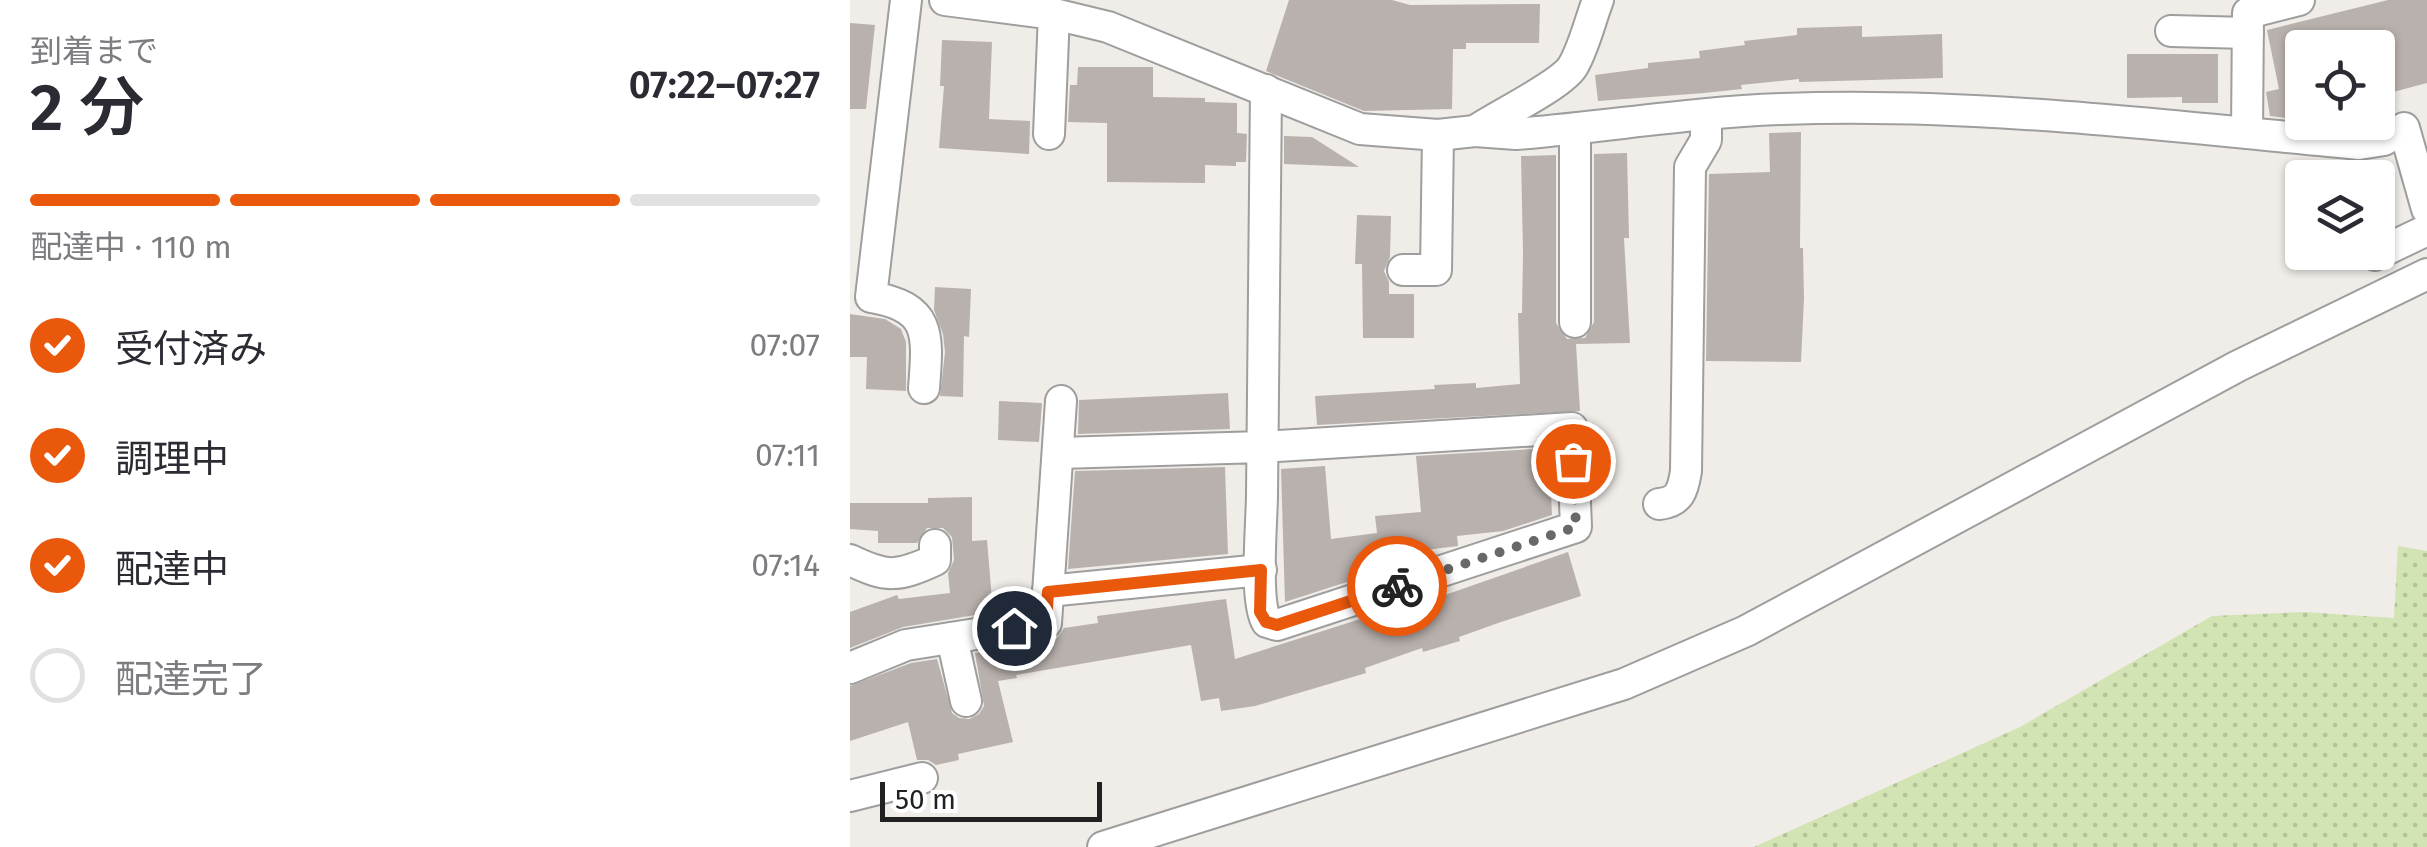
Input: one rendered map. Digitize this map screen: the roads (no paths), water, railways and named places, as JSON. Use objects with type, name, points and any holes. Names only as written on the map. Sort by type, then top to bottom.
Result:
[{"type":"street","points":[[906,0],[860,299],[899,302],[920,321],[928,340],[924,388]]},
{"type":"street","points":[[945,0],[1054,14],[1140,38],[1360,129],[1438,135],[1475,131],[1516,134],[1782,109],[1913,109],[2127,122],[2359,144],[2384,140],[2415,120],[2427,209]]},
{"type":"street","points":[[1475,131],[1561,80],[1573,66],[1598,0]]},
{"type":"street","points":[[2247,133],[2248,13],[2299,0]]},
{"type":"street","points":[[1049,134],[1054,14]]},
{"type":"street","points":[[2171,31],[2248,33]]},
{"type":"street","points":[[1059,454],[1262,447],[1572,428],[1576,527],[1277,625],[1266,622],[1260,612],[1261,570],[1262,447],[1266,90]]},
{"type":"street","points":[[1659,504],[1679,497],[1686,471],[1690,167],[1706,140],[1706,115]]},
{"type":"street","points":[[1567,305],[1575,129]]},
{"type":"street","points":[[1403,270],[1436,270],[1438,135]]},
{"type":"street","points":[[2395,245],[2427,230]]},
{"type":"street","points":[[1103,847],[1624,684],[1712,646],[1764,622],[2238,366],[2427,274]]},
{"type":"street","points":[[850,668],[906,645],[1046,623],[1061,401]]},
{"type":"street","points":[[850,560],[876,573],[904,574],[935,560],[935,545]]},
{"type":"street","points":[[1048,592],[1261,570]]},
{"type":"street","points":[[952,638],[966,700]]},
{"type":"street","points":[[850,796],[922,778]]}]
